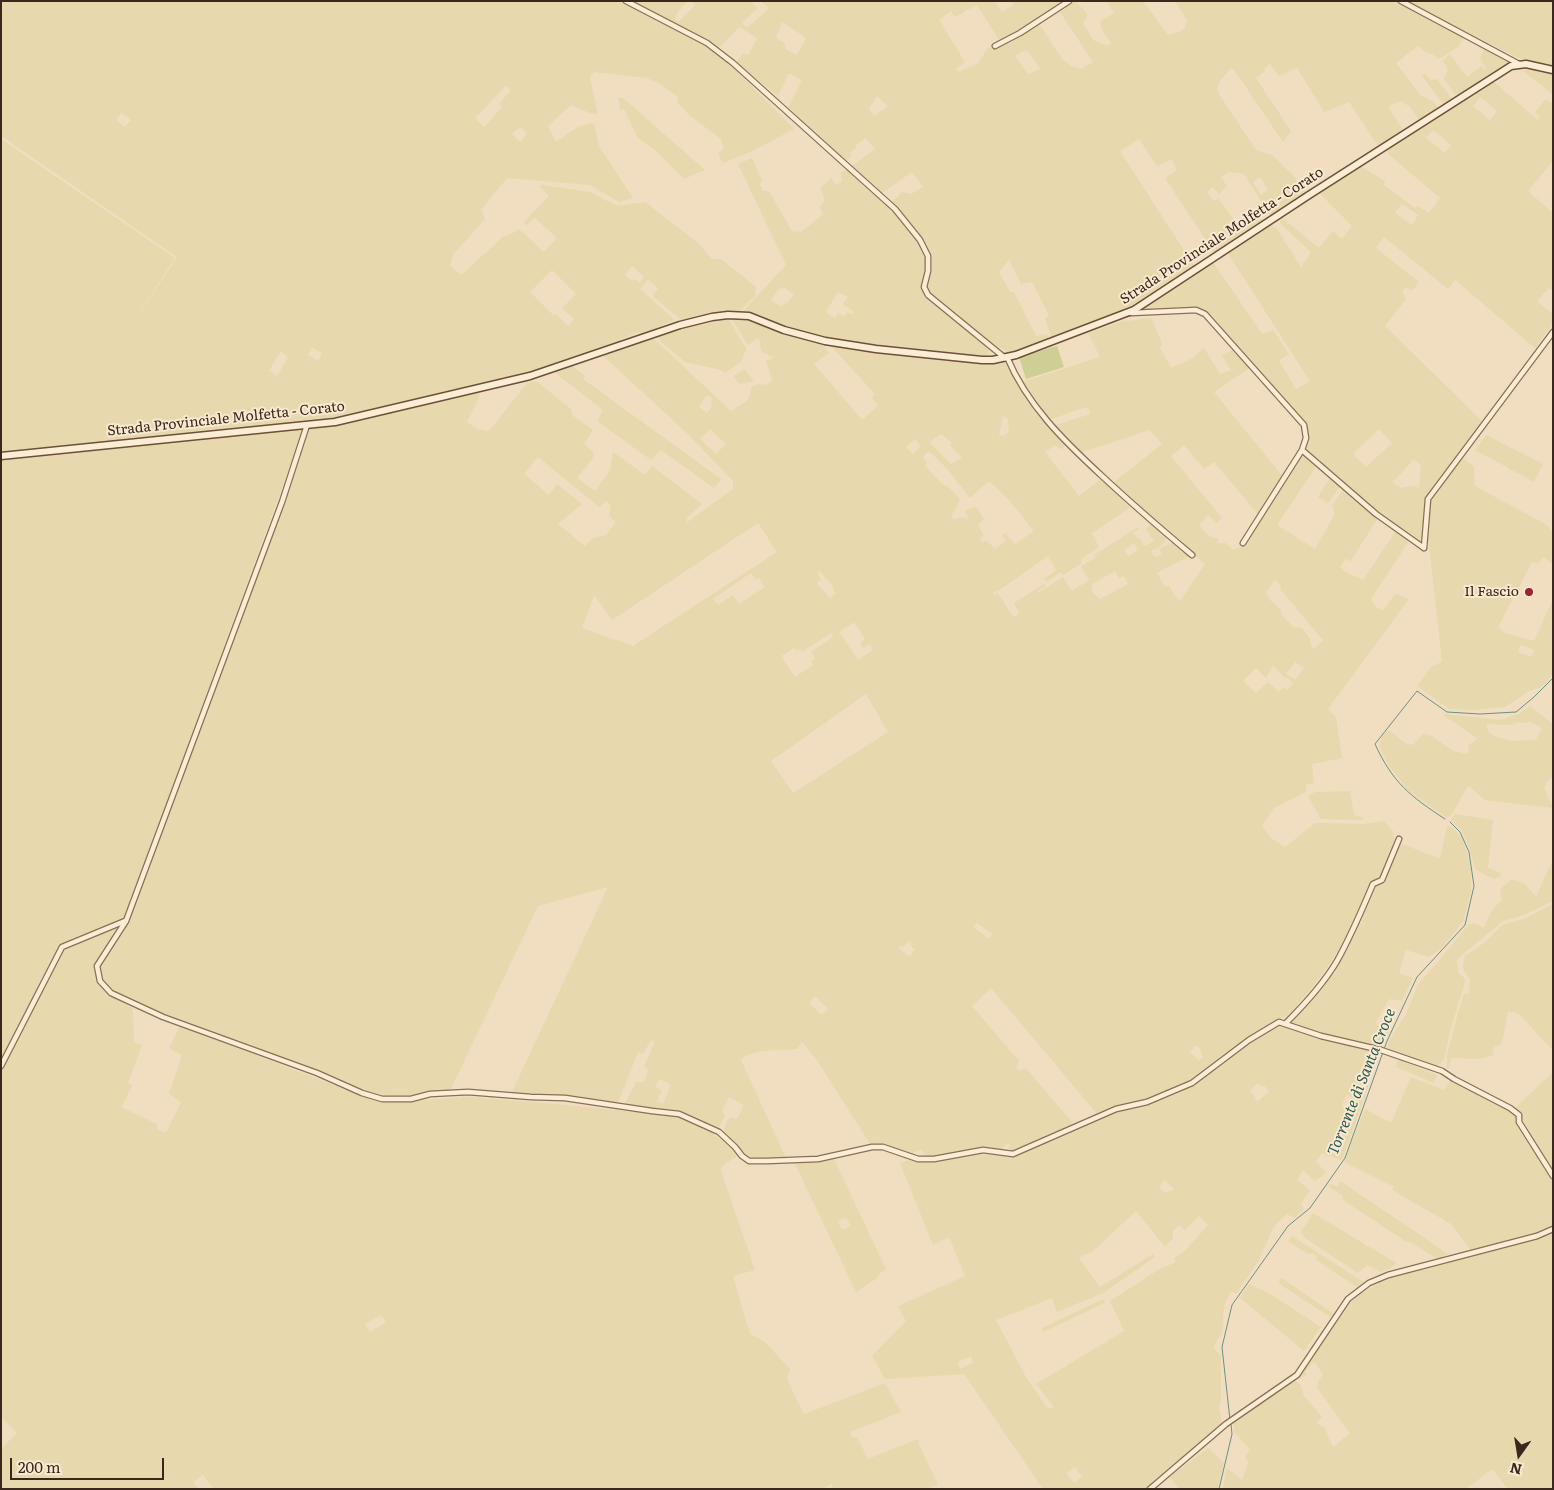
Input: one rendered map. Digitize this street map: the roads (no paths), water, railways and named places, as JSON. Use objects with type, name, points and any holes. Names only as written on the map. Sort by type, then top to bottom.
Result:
[{"type":"street","points":[[626,1],[707,44],[734,63],[895,209],[920,240],[928,256],[928,271],[924,287],[928,295],[1006,357],[1015,375],[1048,423],[1133,505],[1192,555]]},
{"type":"street","points":[[995,46],[1020,33],[1069,1]]},
{"type":"street","points":[[1401,1],[1519,64],[1553,70]]},
{"type":"street","name":"Strada Provinciale Molfetta - Corato","points":[[1,456],[335,422],[523,378],[680,325],[728,315],[749,316],[784,330],[825,341],[876,349],[982,360],[1006,357],[1125,314],[1502,71],[1519,64]]},
{"type":"street","points":[[1125,314],[1196,310],[1205,314],[1304,425],[1306,438],[1302,450],[1243,543]]},
{"type":"street","points":[[1302,450],[1376,514],[1424,548],[1428,499],[1553,332]]},
{"type":"street","points":[[307,425],[278,511],[126,921],[97,966],[100,981],[111,992],[163,1017],[317,1073],[382,1099],[411,1099],[430,1094],[478,1093],[531,1098],[565,1098],[679,1114],[719,1132],[749,1161],[818,1159],[872,1147],[883,1147],[918,1158],[934,1159],[983,1150],[1013,1154],[1116,1109],[1147,1102],[1192,1083],[1249,1040],[1279,1022],[1320,1036],[1381,1050],[1442,1071],[1519,1115],[1519,1122],[1553,1176]]},
{"type":"street","points":[[1286,1024],[1303,1006],[1336,963],[1355,928],[1373,884],[1382,880],[1399,839]]},
{"type":"street","points":[[1,1066],[62,946],[126,921]]},
{"type":"street","points":[[1150,1489],[1226,1424],[1297,1375],[1348,1299],[1369,1283],[1388,1275],[1537,1236],[1553,1229]]},
{"type":"waterway","name":"Torrente di Santa Croce","points":[[1445,819],[1412,795],[1396,779],[1375,744],[1417,691],[1447,712],[1480,714],[1516,712],[1553,678]]},
{"type":"waterway","name":"Torrente di Santa Croce","points":[[1230,1420],[1222,1347],[1232,1305],[1288,1226],[1310,1208],[1345,1158],[1387,1041],[1417,977],[1465,925],[1474,886],[1469,852],[1460,832],[1450,822]]},
{"type":"waterway","name":"Torrente di Santa Croce","points":[[1219,1489],[1232,1434],[1231,1424]]},
{"type":"place","name":"Il Fascio","points":[[1529,592]]}]
